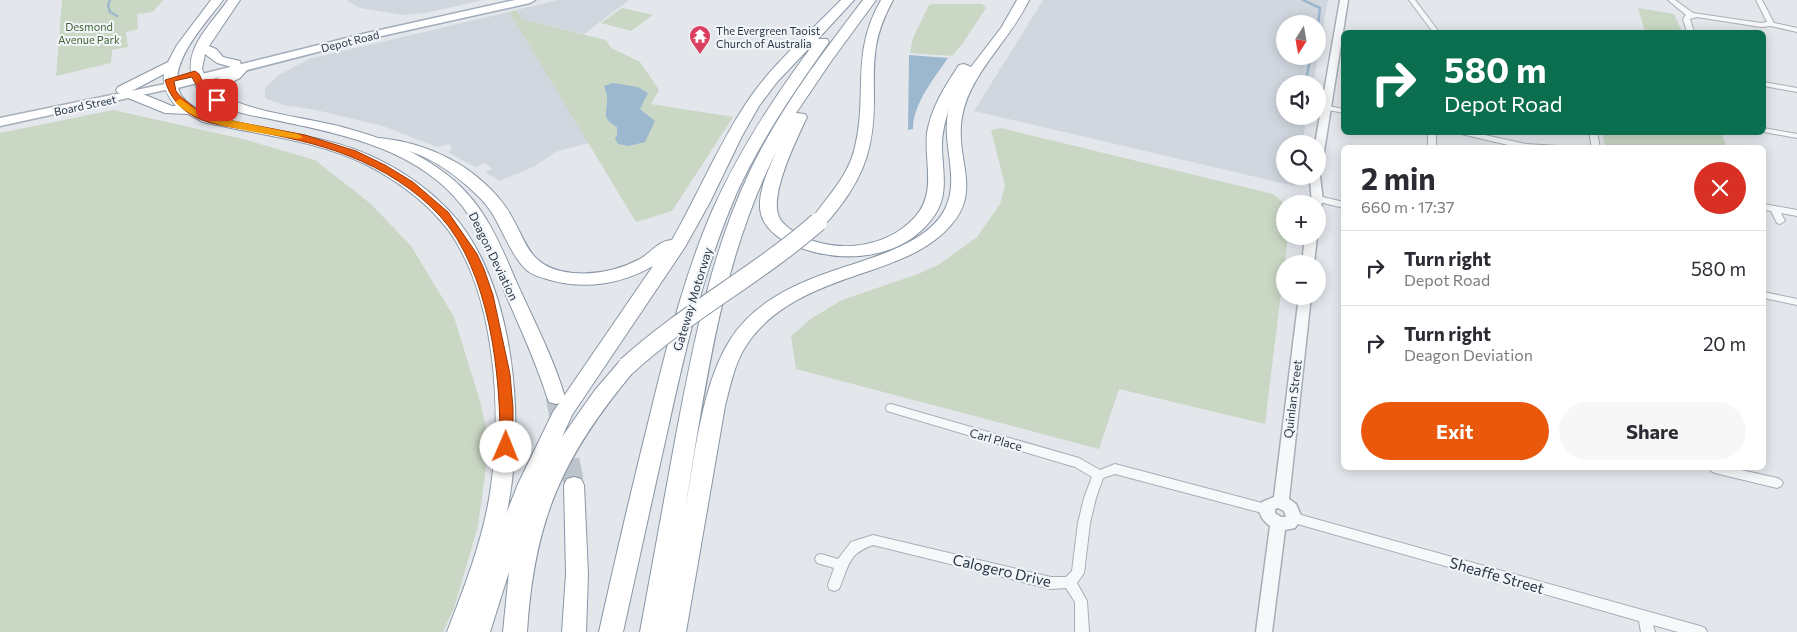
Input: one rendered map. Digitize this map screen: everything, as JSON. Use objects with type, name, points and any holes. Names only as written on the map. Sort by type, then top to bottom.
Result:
[{"type":"highway","points":[[128,93],[172,65],[217,0]]},
{"type":"highway","points":[[202,48],[212,52],[215,57],[238,67],[235,75],[199,82],[195,62],[202,48],[234,0]]},
{"type":"highway","points":[[478,632],[528,484],[564,412],[676,247],[702,202],[752,104],[772,79],[848,0]]},
{"type":"highway","name":"Gateway Motorway","points":[[611,632],[679,337],[701,265],[718,219],[744,163],[784,94],[855,0]]},
{"type":"highway","name":"Gateway Motorway","points":[[652,632],[696,382],[717,288],[740,216],[757,174],[784,121],[807,86],[870,0]]},
{"type":"highway","points":[[515,632],[516,606],[531,525],[548,480],[577,427],[602,394],[627,366],[675,324],[765,265],[796,242],[818,222],[841,195],[862,150],[865,134],[869,44],[875,22],[887,0]]},
{"type":"highway","points":[[807,86],[811,94],[780,161],[769,196],[769,212],[772,219],[777,227],[791,238],[826,250],[856,252],[896,241],[915,228],[930,209],[937,192],[934,141],[941,109],[950,89],[999,18],[1009,0]]},
{"type":"highway","points":[[674,632],[715,406],[724,371],[739,342],[759,319],[779,303],[795,294],[912,247],[940,227],[947,219],[957,202],[959,193],[960,181],[954,125],[959,100],[977,70],[1018,11],[1022,0]]},
{"type":"highway","points":[[170,83],[172,65]]},
{"type":"highway","name":"Deagon Deviation","points":[[199,82],[228,105],[347,132],[380,143],[422,164],[443,179],[468,204],[484,228],[541,350],[556,396]]},
{"type":"highway","name":"Deagon Deviation","points":[[170,83],[178,99],[190,110],[220,122],[317,141],[370,161],[410,184],[432,202],[454,226],[479,269],[487,295],[504,374],[507,408],[506,447],[494,524],[482,571],[459,632]]},
{"type":"highway","points":[[128,93],[170,110],[190,110]]},
{"type":"highway","points":[[380,143],[409,147],[433,157],[473,183],[502,213],[530,264],[548,274],[578,280],[621,274],[651,260],[684,232]]},
{"type":"highway","points":[[574,485],[577,574],[574,632]]},
{"type":"main road","name":"Depot Road","points":[[170,83],[199,82],[238,67],[364,31],[504,0]]},
{"type":"main road","name":"Depot Road","points":[[238,67],[530,0]]},
{"type":"main road","name":"Board Street","points":[[0,122],[170,83]]},
{"type":"main road","name":"Board Street","points":[[0,117],[128,93]]},
{"type":"street","points":[[1342,30],[1344,0]]},
{"type":"street","points":[[1412,0],[1434,30]]},
{"type":"street","points":[[1671,0],[1692,15],[1760,25],[1771,24],[1797,30]]},
{"type":"street","points":[[1759,0],[1771,24]]},
{"type":"street","points":[[1689,30],[1686,19],[1692,15]]},
{"type":"street","points":[[1340,49],[1326,107],[1341,110]]},
{"type":"street","points":[[1766,84],[1797,90]]},
{"type":"street","points":[[1766,130],[1797,136]]},
{"type":"street","points":[[1479,135],[1522,145]]},
{"type":"street","points":[[1326,202],[1341,205]]},
{"type":"street","points":[[1766,207],[1797,213]]},
{"type":"street","points":[[1775,209],[1780,221]]},
{"type":"street","points":[[1766,295],[1797,302]]},
{"type":"street","name":"Quinlan Street","points":[[1281,502],[1303,305]]},
{"type":"street","name":"Carl Place","points":[[890,408],[1079,463],[1099,475]]},
{"type":"street","points":[[1099,475],[1115,469],[1266,510]]},
{"type":"street","points":[[1723,470],[1777,483]]},
{"type":"street","name":"Calogero Drive","points":[[834,585],[841,565],[855,546],[873,540],[1051,583],[1069,582],[1078,573],[1079,545],[1093,488],[1099,475]]},
{"type":"street","points":[[1281,502],[1293,510],[1294,518],[1287,525],[1278,524],[1268,516],[1266,510],[1269,504],[1281,502]]},
{"type":"street","name":"Sheaffe Street","points":[[1294,518],[1700,632]]},
{"type":"street","points":[[1264,632],[1278,524]]},
{"type":"street","points":[[821,559],[841,565]]},
{"type":"street","points":[[1069,582],[1081,601],[1082,632]]},
{"type":"street","points":[[1645,617],[1648,632]]},
{"type":"shaded area","points":[[346,0],[483,0],[426,13],[403,15],[360,8]]},
{"type":"shaded area","points":[[558,0],[629,0],[584,34],[522,19],[516,10]]},
{"type":"shaded area","points":[[1043,0],[1328,0],[1325,15],[1276,15],[1276,65],[1316,65],[1315,75],[1276,75],[1276,125],[1305,125],[1304,135],[1276,135],[1276,182],[974,111]]},
{"type":"shaded area","points":[[509,12],[589,143],[558,151],[533,167],[500,181],[485,172],[492,169],[485,163],[475,167],[448,152],[452,150],[450,144],[437,147],[383,126],[316,110],[283,105],[265,98],[265,87],[279,75],[309,59]]},
{"type":"green space","name":"Desmond Avenue Park","points":[[62,0],[163,0],[153,12],[137,14],[138,29],[126,32],[128,47],[112,50],[111,63],[56,76]]},
{"type":"green space","points":[[982,4],[986,8],[952,56],[910,53],[913,38],[929,5]]},
{"type":"green space","points":[[622,8],[653,15],[631,31],[601,23]]},
{"type":"green space","points":[[1638,8],[1674,14],[1681,30],[1644,30]]},
{"type":"green space","points":[[516,10],[522,19],[606,40],[611,48],[640,62],[659,90],[651,104],[733,117],[672,211],[636,222],[509,12]]},
{"type":"green space","points":[[113,110],[243,139],[315,160],[371,204],[411,246],[454,317],[480,401],[488,438],[478,526],[454,608],[443,632],[0,632],[0,133]]},
{"type":"green space","points":[[1001,128],[1273,194],[1276,196],[1276,245],[1287,245],[1286,255],[1276,255],[1276,305],[1280,305],[1265,424],[1119,389],[1099,449],[796,369],[791,336],[812,318],[842,300],[918,274],[940,264],[977,237],[1000,204],[1005,186],[991,130]]},
{"type":"green space","points":[[1602,135],[1722,135],[1726,145],[1605,145]]},
{"type":"water","points":[[909,55],[948,58],[920,101],[916,110],[913,129],[908,130]]},
{"type":"water","points":[[613,83],[638,87],[648,93],[640,109],[655,121],[645,142],[629,146],[618,144],[615,139],[617,127],[608,120],[606,115],[607,96],[604,86]]},
{"type":"waterway","points":[[110,0],[108,5],[110,12],[117,16]]},
{"type":"waterway","points":[[1303,0],[1320,8],[1319,15]]},
{"type":"waterway","points":[[1307,75],[1309,65]]},
{"type":"tunnel","points":[[556,397],[574,485]]},
{"type":"slow traffic","points":[[180,102],[198,115],[208,119],[298,137]]},
{"type":"place","name":"The Evergreen Taoist Church of Australia","points":[[700,55]]},
{"type":"route","points":[[217,100],[201,87],[196,80],[195,74],[169,80],[173,94],[182,104],[198,115],[220,122],[317,141],[352,153],[382,167],[410,184],[432,202],[454,226],[479,269],[497,337],[504,374],[507,408],[506,447]]}]
